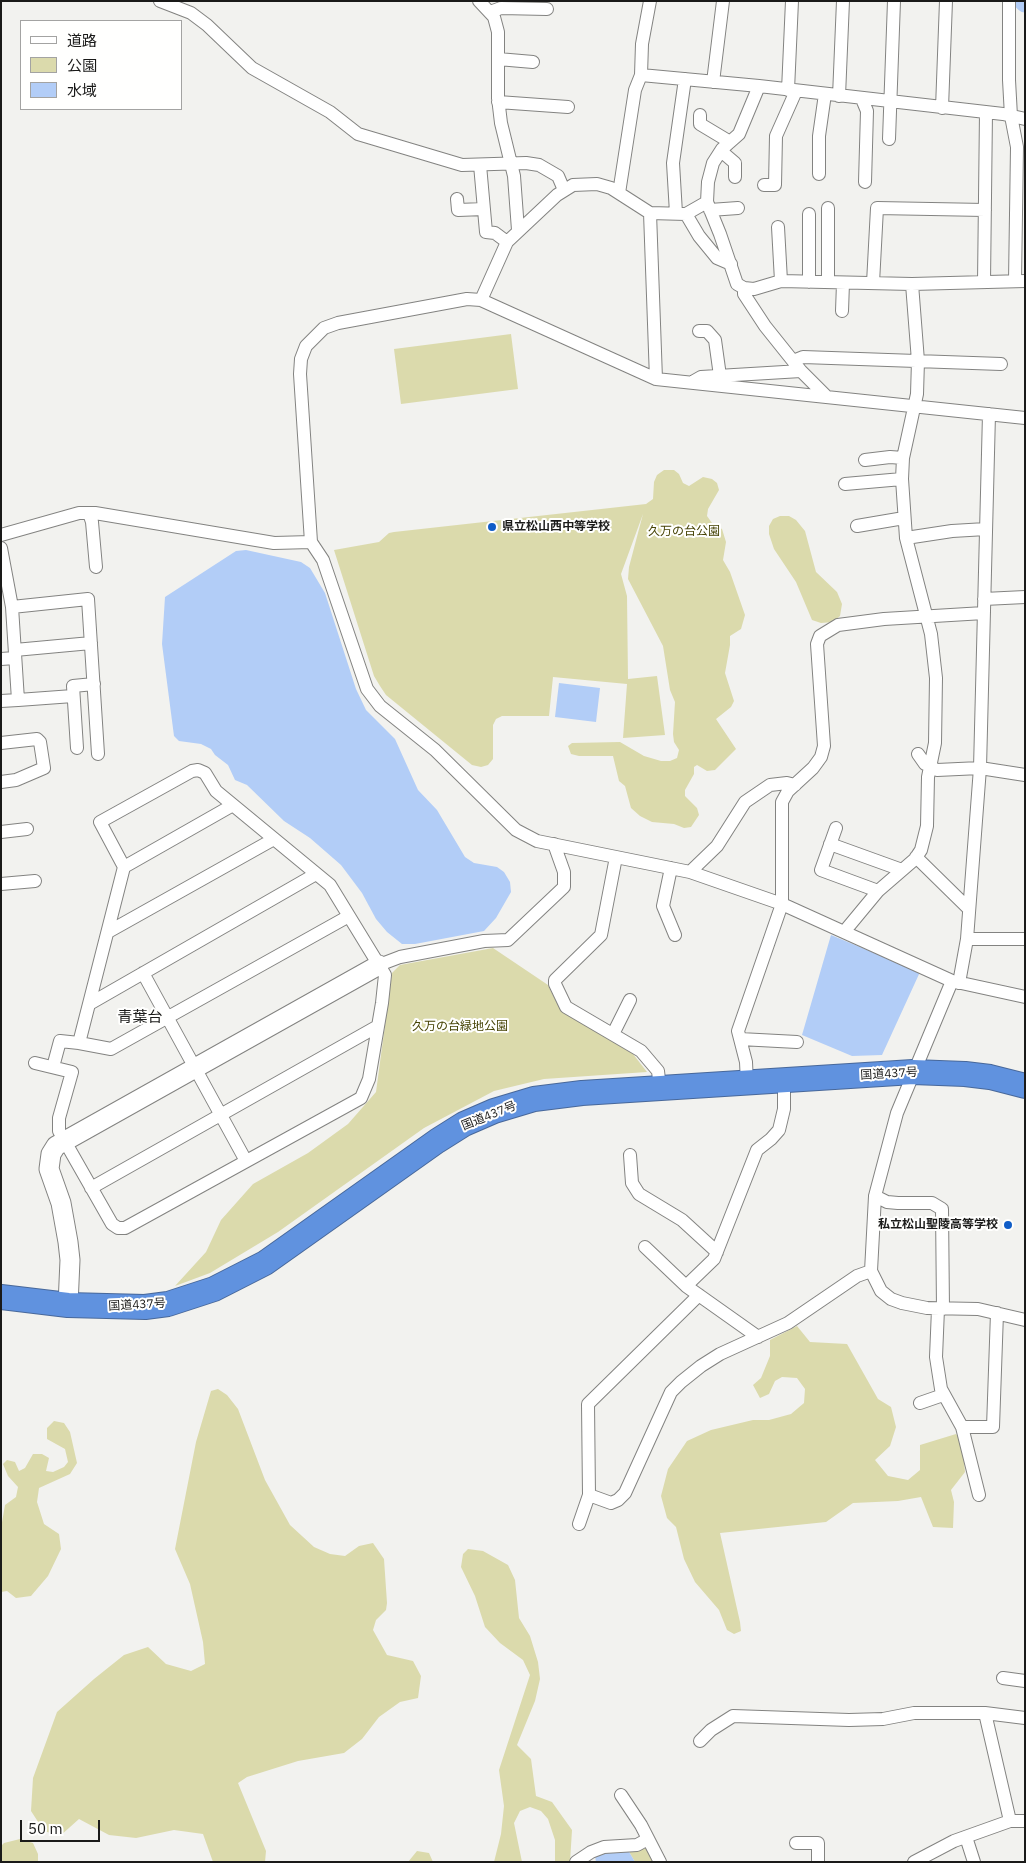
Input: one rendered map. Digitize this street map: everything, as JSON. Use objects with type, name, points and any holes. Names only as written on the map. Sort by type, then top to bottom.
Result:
[{"type":"highway","name":"国道437号","points":[[1,1297],[68,1300],[166,1294],[210,1279],[234,1269],[259,1254],[431,1132],[460,1115],[490,1101],[512,1094],[554,1086],[659,1083],[965,1063],[1008,1069],[1025,1074]]},
{"type":"highway","name":"国道437号","points":[[915,1067],[990,1077],[1025,1086]]},
{"type":"highway","name":"国道437号","points":[[1,1287],[68,1300]]},
{"type":"street","points":[[160,1],[191,13],[207,25],[252,68],[330,112],[358,134],[462,165],[510,163],[539,165],[558,176],[564,190]]},
{"type":"street","points":[[479,1],[494,17],[498,32],[498,102],[514,176],[518,230]]},
{"type":"street","points":[[619,193],[635,90],[641,75],[642,44],[650,1]]},
{"type":"street","points":[[713,82],[723,1]]},
{"type":"street","points":[[764,185],[775,185],[776,136],[792,90],[792,1]]},
{"type":"street","points":[[839,96],[844,1]]},
{"type":"street","points":[[889,139],[894,1]]},
{"type":"street","points":[[942,108],[946,1]]},
{"type":"street","points":[[759,86],[739,134],[726,146],[711,172],[708,206],[737,284],[744,288],[754,289],[781,281],[873,284],[1020,281],[1021,206],[1017,147],[1012,116],[1009,1]]},
{"type":"street","points":[[490,12],[500,8],[541,13]]},
{"type":"street","points":[[498,59],[532,62]]},
{"type":"street","points":[[641,75],[759,86],[986,112],[1025,119]]},
{"type":"street","points":[[685,79],[673,163],[681,213],[717,258],[731,264]]},
{"type":"street","points":[[819,174],[820,136],[825,94]]},
{"type":"street","points":[[498,102],[542,99],[568,107]]},
{"type":"street","points":[[862,99],[867,111],[862,176]]},
{"type":"street","points":[[984,282],[986,112]]},
{"type":"street","points":[[700,115],[700,124],[726,146],[735,163],[735,177]]},
{"type":"street","points":[[480,165],[486,232],[495,233],[507,242]]},
{"type":"street","points":[[481,300],[507,242],[564,190],[573,185],[597,184],[619,193],[650,213],[681,213],[708,206],[738,208]]},
{"type":"street","points":[[457,199],[458,210],[484,209]]},
{"type":"street","points":[[873,284],[877,208],[899,203],[985,210]]},
{"type":"street","points":[[828,208],[828,282]]},
{"type":"street","points":[[650,213],[656,379]]},
{"type":"street","points":[[809,214],[810,282]]},
{"type":"street","points":[[778,227],[781,281]]},
{"type":"street","points":[[842,282],[842,311]]},
{"type":"street","points":[[844,932],[878,891],[916,857],[921,850],[926,832],[930,767],[935,743],[936,678],[931,634],[906,538],[902,479],[903,458],[916,406],[918,361],[912,284]]},
{"type":"street","points":[[744,288],[744,294],[766,326],[797,366],[827,397]]},
{"type":"street","points":[[1025,418],[656,379],[481,300],[450,301],[338,323],[324,328],[306,346],[301,359],[300,374],[311,542],[323,560],[372,698],[455,768],[516,830],[537,840],[690,872],[782,904],[956,982],[1025,997]]},
{"type":"street","points":[[699,331],[707,332],[714,340],[720,376]]},
{"type":"street","points":[[689,383],[701,377],[797,366],[803,357],[1001,364]]},
{"type":"street","points":[[989,414],[980,768],[967,939],[956,982],[915,1067],[897,1114],[875,1196],[870,1271],[881,1291],[891,1299],[941,1309],[978,1309],[1025,1320]]},
{"type":"street","points":[[865,460],[890,457],[903,458]]},
{"type":"street","points":[[845,484],[902,479]]},
{"type":"street","points":[[1,535],[79,513],[89,513],[274,543],[311,542]]},
{"type":"street","points":[[89,513],[92,522],[96,566]]},
{"type":"street","points":[[857,526],[904,518]]},
{"type":"street","points":[[906,538],[952,531],[986,529]]},
{"type":"street","points":[[1,548],[12,607],[18,700]]},
{"type":"street","points":[[984,599],[1025,597]]},
{"type":"street","points":[[12,607],[88,599],[98,754]]},
{"type":"street","points":[[747,1078],[739,1024],[782,904],[782,802],[784,796],[813,768],[824,746],[817,644],[820,636],[838,625],[984,613]]},
{"type":"street","points":[[1,659],[15,654],[91,643]]},
{"type":"street","points":[[77,748],[70,729],[72,686],[94,684]]},
{"type":"street","points":[[1,701],[73,696]]},
{"type":"street","points":[[1,743],[37,739],[40,742],[44,768],[16,780],[1,782]]},
{"type":"street","points":[[918,754],[921,760],[930,767],[946,770],[980,768],[1025,775]]},
{"type":"street","points":[[34,1063],[72,1072],[59,1118],[59,1131],[112,1224],[118,1228],[125,1228],[361,1098],[369,1079],[385,985],[385,974],[330,885],[216,791],[205,773],[198,770],[100,822],[124,867],[91,1003],[79,1043]]},
{"type":"street","points":[[690,872],[717,846],[745,802],[770,785],[787,783],[795,785]]},
{"type":"street","points":[[124,867],[233,805]]},
{"type":"street","points":[[836,828],[821,870],[878,891]]},
{"type":"street","points":[[1,832],[27,830]]},
{"type":"street","points":[[108,932],[274,839]]},
{"type":"street","points":[[68,1300],[70,1260],[65,1224],[49,1169],[51,1154],[56,1146],[379,965],[400,957],[484,941],[508,940],[564,887],[564,872],[554,844]]},
{"type":"street","points":[[830,844],[902,870]]},
{"type":"street","points":[[616,857],[601,935],[555,980],[554,984],[566,1007],[641,1050],[655,1066],[659,1083]]},
{"type":"street","points":[[916,857],[970,909]]},
{"type":"street","points":[[671,868],[663,906],[675,935]]},
{"type":"street","points":[[91,1003],[316,874]]},
{"type":"street","points":[[1,884],[35,881]]},
{"type":"street","points":[[54,1067],[60,1041],[111,1049],[349,916]]},
{"type":"street","points":[[967,939],[1025,939]]},
{"type":"street","points":[[143,973],[246,1161]]},
{"type":"street","points":[[613,1034],[630,1000]]},
{"type":"street","points":[[90,1188],[378,1026]]},
{"type":"street","points":[[740,1039],[796,1042]]},
{"type":"street","points":[[686,1286],[714,1259],[756,1150],[771,1139],[779,1130],[784,1109],[784,1075]]},
{"type":"street","points":[[630,1154],[632,1183],[639,1194],[682,1220],[717,1252]]},
{"type":"street","points":[[875,1196],[898,1203],[932,1203],[942,1209],[941,1309],[936,1357],[943,1395],[962,1427],[979,1495]]},
{"type":"street","points":[[645,1247],[686,1286],[758,1337]]},
{"type":"street","points":[[589,1495],[611,1502],[618,1500],[625,1493],[649,1444],[671,1392],[701,1366],[788,1323],[857,1276],[870,1271]]},
{"type":"street","points":[[579,1524],[589,1495],[588,1404],[699,1294]]},
{"type":"street","points":[[962,1427],[993,1427],[997,1313]]},
{"type":"street","points":[[920,1403],[943,1395]]},
{"type":"street","points":[[1003,1678],[1025,1681]]},
{"type":"street","points":[[700,1741],[710,1730],[732,1716],[849,1720],[883,1719],[914,1713],[985,1713],[1025,1718]]},
{"type":"street","points":[[985,1713],[992,1753],[1010,1821]]},
{"type":"street","points":[[621,1795],[641,1826],[646,1840],[660,1862]]},
{"type":"street","points":[[914,1862],[966,1837],[1010,1821],[1025,1821]]},
{"type":"street","points":[[966,1837],[974,1862]]},
{"type":"street","points":[[576,1862],[591,1852],[604,1847],[637,1845],[646,1840]]},
{"type":"street","points":[[796,1843],[818,1843],[818,1862]]},
{"type":"green space","points":[[511,334],[518,389],[401,404],[394,349]]},
{"type":"green space","name":"久万の台公園","points":[[664,470],[674,470],[679,474],[683,483],[689,486],[703,477],[712,479],[717,483],[719,490],[708,509],[707,516],[712,523],[722,529],[726,542],[723,560],[730,572],[745,615],[741,629],[730,636],[725,673],[734,701],[731,707],[716,719],[736,749],[715,770],[707,771],[697,765],[694,767],[694,774],[685,790],[685,796],[697,808],[699,815],[691,827],[684,828],[674,824],[652,822],[640,816],[631,808],[625,786],[619,781],[613,756],[579,756],[571,754],[568,746],[572,743],[620,742],[644,756],[661,761],[670,761],[677,758],[679,750],[674,742],[673,734],[675,702],[670,690],[663,646],[628,579],[629,567],[643,514],[621,574],[627,596],[628,679],[657,676],[665,735],[623,738],[627,684],[553,677],[549,716],[502,716],[496,719],[493,725],[493,759],[488,765],[481,767],[472,765],[386,695],[374,676],[334,550],[379,542],[389,533],[394,532],[646,504],[653,499],[654,482],[657,475]]},
{"type":"green space","points":[[780,516],[789,516],[796,520],[805,531],[816,572],[837,592],[842,604],[840,616],[833,622],[821,623],[812,620],[796,582],[774,549],[769,534],[769,526],[773,519]]},
{"type":"green space","name":"久万の台緑地公園","points":[[493,948],[548,985],[561,1011],[633,1054],[647,1072],[544,1079],[494,1091],[424,1128],[278,1232],[210,1273],[175,1286],[206,1252],[221,1220],[253,1184],[308,1153],[348,1124],[376,1092],[392,973],[400,965]]},
{"type":"green space","points":[[797,1326],[810,1342],[847,1344],[878,1399],[891,1407],[896,1427],[890,1446],[875,1460],[888,1476],[908,1480],[920,1470],[920,1445],[956,1434],[962,1443],[965,1472],[951,1490],[954,1502],[953,1528],[933,1527],[921,1497],[898,1501],[853,1503],[826,1522],[720,1533],[740,1622],[741,1631],[734,1634],[727,1630],[719,1610],[695,1582],[684,1559],[676,1527],[667,1518],[661,1496],[668,1469],[687,1441],[711,1430],[753,1420],[769,1420],[791,1414],[804,1403],[805,1389],[797,1378],[782,1377],[775,1381],[769,1394],[760,1398],[753,1385],[761,1378],[770,1356],[770,1340]]},
{"type":"green space","points":[[218,1389],[227,1395],[238,1409],[265,1480],[290,1525],[314,1547],[330,1554],[345,1556],[359,1546],[373,1543],[384,1559],[387,1603],[386,1610],[376,1620],[373,1630],[387,1655],[413,1661],[421,1676],[418,1698],[400,1702],[379,1717],[362,1739],[344,1753],[298,1761],[247,1777],[238,1783],[266,1851],[265,1862],[213,1862],[203,1834],[174,1830],[136,1838],[109,1835],[79,1819],[60,1836],[44,1831],[31,1811],[33,1778],[57,1712],[94,1679],[124,1655],[148,1647],[166,1664],[191,1671],[205,1664],[203,1642],[190,1584],[175,1549],[196,1442],[211,1391]]},
{"type":"green space","points":[[54,1421],[64,1423],[70,1432],[77,1463],[70,1474],[39,1488],[37,1502],[44,1524],[59,1534],[61,1549],[48,1576],[31,1596],[16,1598],[7,1591],[1,1592],[1,1528],[5,1505],[16,1497],[18,1487],[8,1476],[3,1464],[7,1460],[15,1462],[19,1471],[25,1468],[33,1454],[42,1454],[49,1458],[46,1471],[53,1472],[64,1467],[68,1462],[65,1449],[47,1439],[47,1428]]},
{"type":"green space","points":[[468,1549],[483,1551],[508,1565],[515,1580],[519,1618],[530,1636],[538,1662],[540,1679],[535,1701],[517,1745],[531,1759],[536,1796],[552,1802],[572,1830],[570,1862],[555,1862],[555,1840],[548,1819],[541,1811],[530,1807],[520,1811],[514,1823],[522,1862],[494,1862],[501,1834],[504,1806],[499,1770],[530,1675],[523,1660],[500,1643],[485,1627],[475,1596],[461,1567],[463,1554]]},
{"type":"green space","points":[[20,1839],[33,1843],[38,1854],[38,1862],[1,1862],[1,1846],[4,1843]]},
{"type":"green space","points":[[652,1848],[663,1862],[635,1862],[628,1850]]},
{"type":"green space","points":[[417,1851],[429,1853],[433,1862],[408,1862]]},
{"type":"water","points":[[246,550],[301,562],[310,568],[325,593],[356,689],[366,710],[395,739],[418,790],[437,810],[465,857],[474,863],[497,867],[504,872],[510,882],[511,892],[496,918],[484,931],[415,944],[402,944],[387,932],[376,919],[362,893],[341,865],[310,838],[284,821],[247,785],[235,780],[228,765],[215,755],[211,749],[201,744],[179,741],[174,736],[162,644],[165,597],[236,551]]},
{"type":"water","points":[[559,683],[600,688],[596,722],[555,717]]},
{"type":"water","points":[[831,935],[920,972],[882,1055],[852,1056],[802,1035]]},
{"type":"water","points":[[628,1850],[635,1862],[596,1862],[595,1856],[602,1852]]},
{"type":"place","name":"県立松山西中等学校","points":[[492,527]]},
{"type":"place","name":"私立松山聖陵高等学校","points":[[1008,1225]]},
{"type":"district","name":"青葉台","points":[[140,1018]]}]
